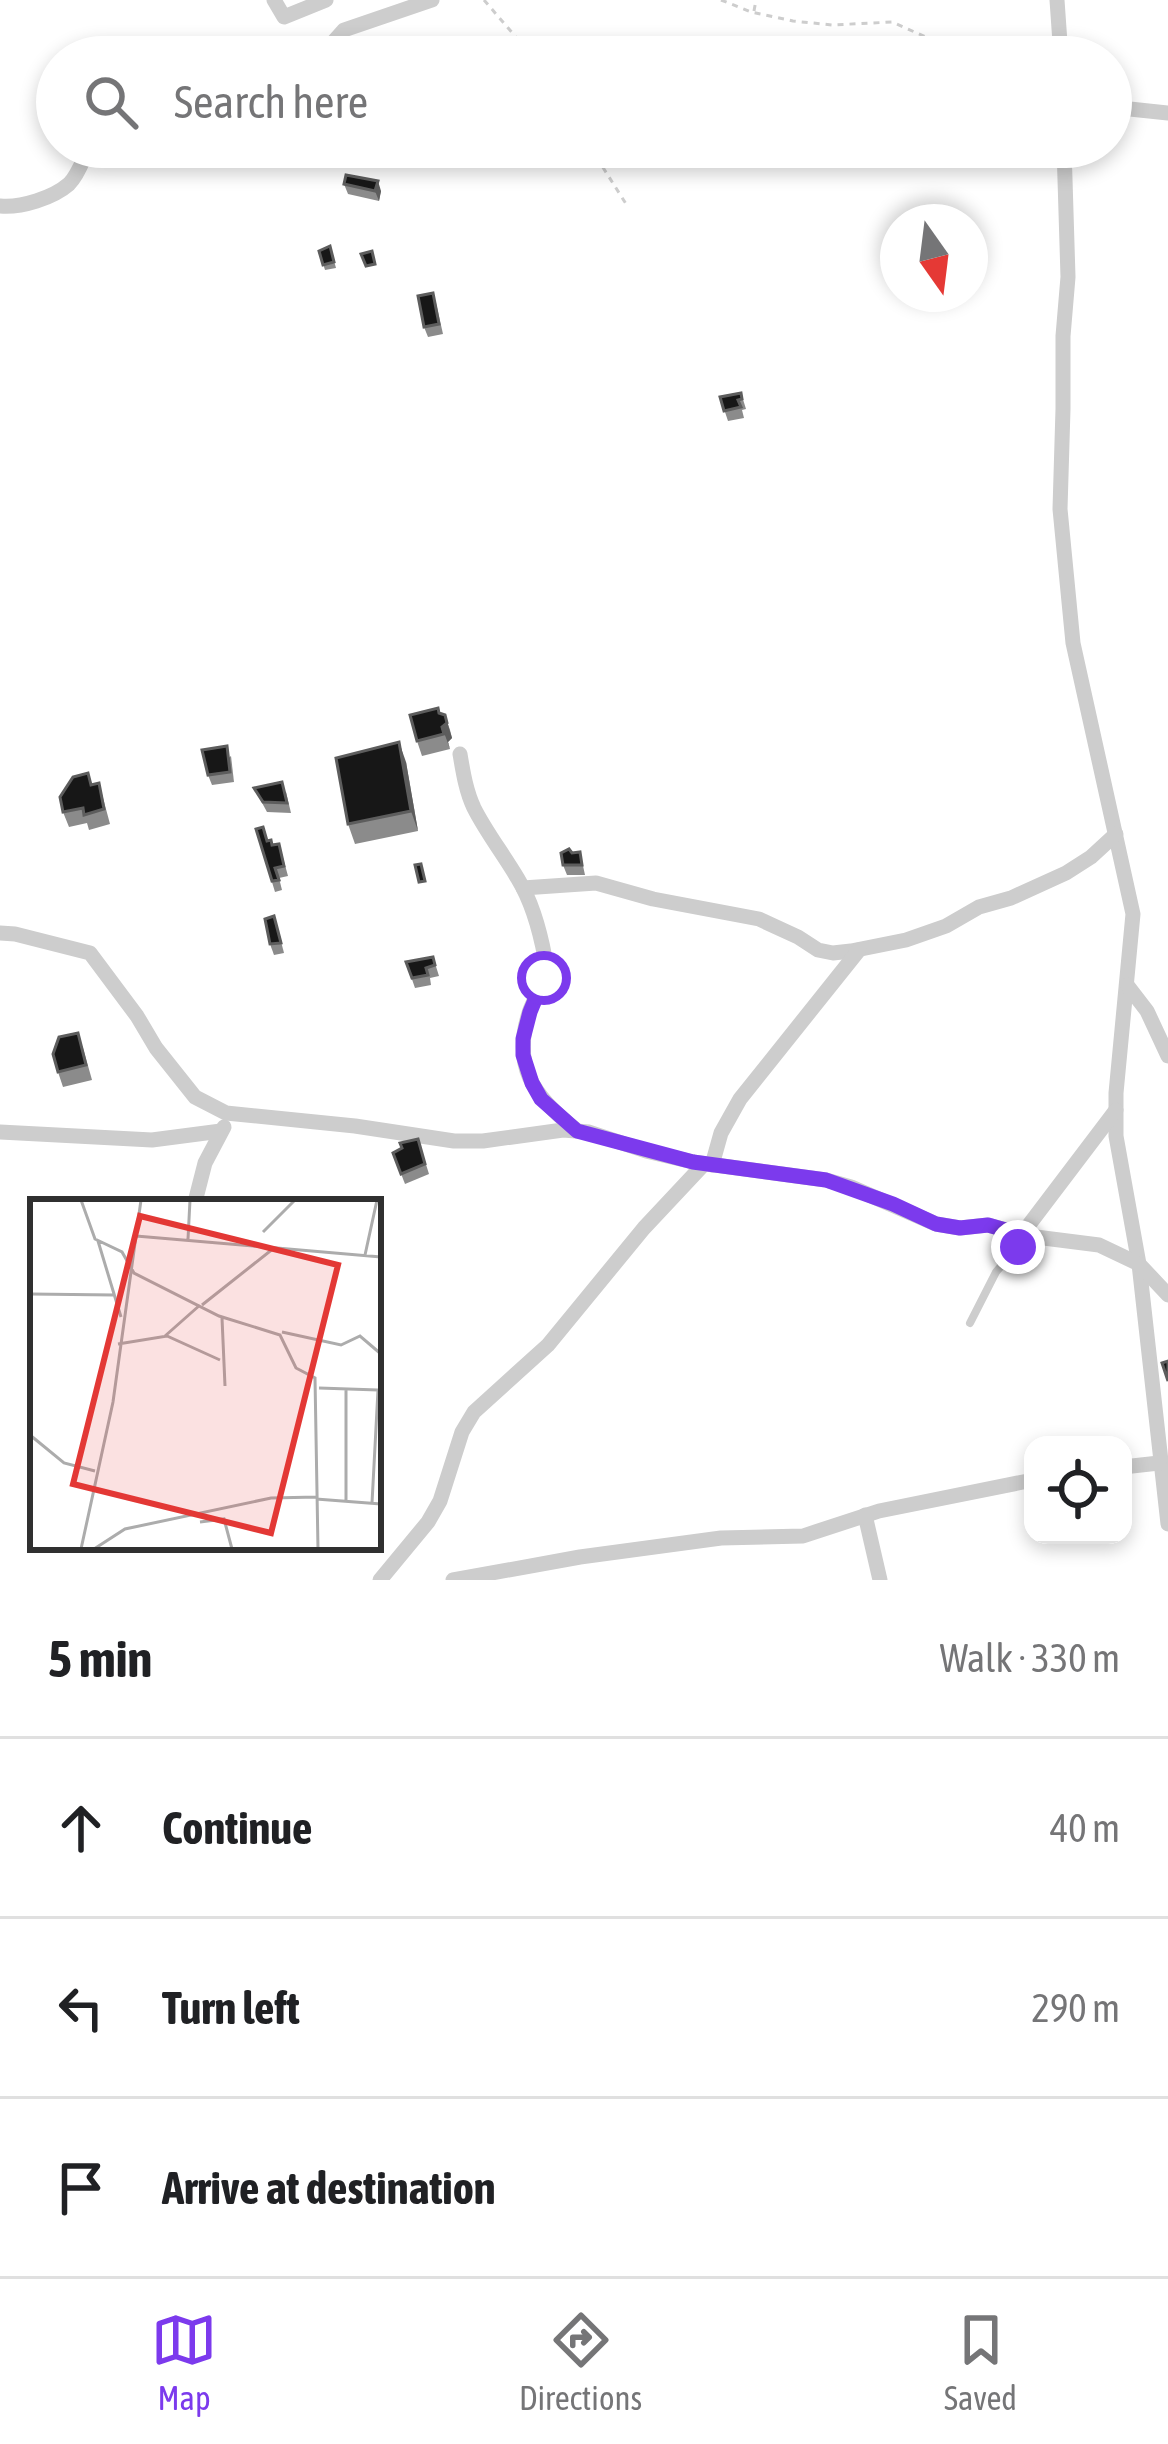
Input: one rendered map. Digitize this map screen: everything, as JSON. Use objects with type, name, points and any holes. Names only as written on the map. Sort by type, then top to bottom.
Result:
[{"type":"street","points":[[274,0],[284,17],[326,0]]},
{"type":"street","points":[[1057,0],[1060,36]]},
{"type":"street","points":[[338,36],[428,1]]},
{"type":"street","points":[[1132,109],[1168,113]]},
{"type":"street","points":[[0,206],[13,207],[66,186],[79,168]]},
{"type":"street","points":[[1064,168],[1067,277],[1060,509],[1073,644],[1133,914],[1118,1057],[1116,1136],[1139,1264],[1168,1524]]},
{"type":"street","points":[[460,754],[473,806],[533,913],[545,969],[523,1039],[523,1055],[541,1099],[577,1131]]},
{"type":"street","points":[[523,888],[596,883],[759,919],[818,950],[859,950],[928,932],[972,909],[1022,893],[1078,865],[1116,834]]},
{"type":"street","points":[[0,933],[90,953],[195,1096],[232,1114],[454,1141],[589,1132],[708,1164],[826,1180],[936,1224],[988,1225],[1100,1245],[1139,1264],[1168,1295]]},
{"type":"street","points":[[380,1580],[440,1501],[462,1432],[474,1412],[548,1346],[644,1228],[708,1164],[740,1099],[859,950]]},
{"type":"street","points":[[1127,985],[1147,1011],[1168,1056]]},
{"type":"street","points":[[1025,1235],[1116,1110]]},
{"type":"street","points":[[196,1199],[206,1163],[232,1114]]},
{"type":"street","points":[[0,1132],[152,1140],[221,1131]]},
{"type":"street","points":[[1132,1466],[1159,1463]]},
{"type":"street","points":[[453,1580],[704,1540],[803,1536],[865,1515],[1024,1482]]},
{"type":"street","points":[[865,1515],[880,1580]]},
{"type":"lane","points":[[970,1323],[996,1272],[1025,1235]]},
{"type":"path","points":[[484,0],[515,36]]},
{"type":"path","points":[[721,0],[794,21],[832,25],[892,22],[924,36]]},
{"type":"path","points":[[754,13],[756,0]]},
{"type":"path","points":[[603,168],[628,207]]},
{"type":"building","points":[[346,175],[378,181],[375,191],[344,184]]},
{"type":"building","points":[[330,246],[334,262],[323,265],[319,251]]},
{"type":"building","points":[[372,251],[375,264],[366,266],[361,254]]},
{"type":"building","points":[[433,293],[439,324],[424,327],[418,296]]},
{"type":"building","points":[[741,393],[741,407],[724,411],[720,397]]},
{"type":"building","points":[[438,708],[447,723],[442,727],[444,734],[417,741],[410,715]]},
{"type":"building","points":[[399,742],[411,811],[348,824],[336,758]]},
{"type":"building","points":[[227,746],[230,772],[208,775],[202,750]]},
{"type":"building","points":[[88,773],[91,785],[99,783],[104,809],[84,815],[83,808],[63,812],[60,797],[73,777]]},
{"type":"building","points":[[282,782],[287,803],[263,802],[254,788]]},
{"type":"building","points":[[263,827],[267,841],[279,844],[284,866],[275,868],[279,880],[272,881],[256,829]]},
{"type":"building","points":[[580,852],[582,865],[563,865],[561,853]]},
{"type":"building","points":[[421,864],[425,881],[419,882],[415,865]]},
{"type":"building","points":[[274,916],[281,943],[270,944],[265,919]]},
{"type":"building","points":[[433,957],[435,965],[426,968],[428,975],[412,978],[406,962]]},
{"type":"building","points":[[78,1033],[86,1065],[58,1072],[53,1054],[59,1037]]},
{"type":"building","points":[[418,1139],[425,1164],[401,1174],[393,1153],[402,1148],[400,1143]]},
{"type":"route","points":[[544,978],[530,1012],[523,1055],[541,1099],[577,1131],[693,1162],[826,1180],[936,1224],[988,1225],[1027,1236],[1018,1247]]}]
